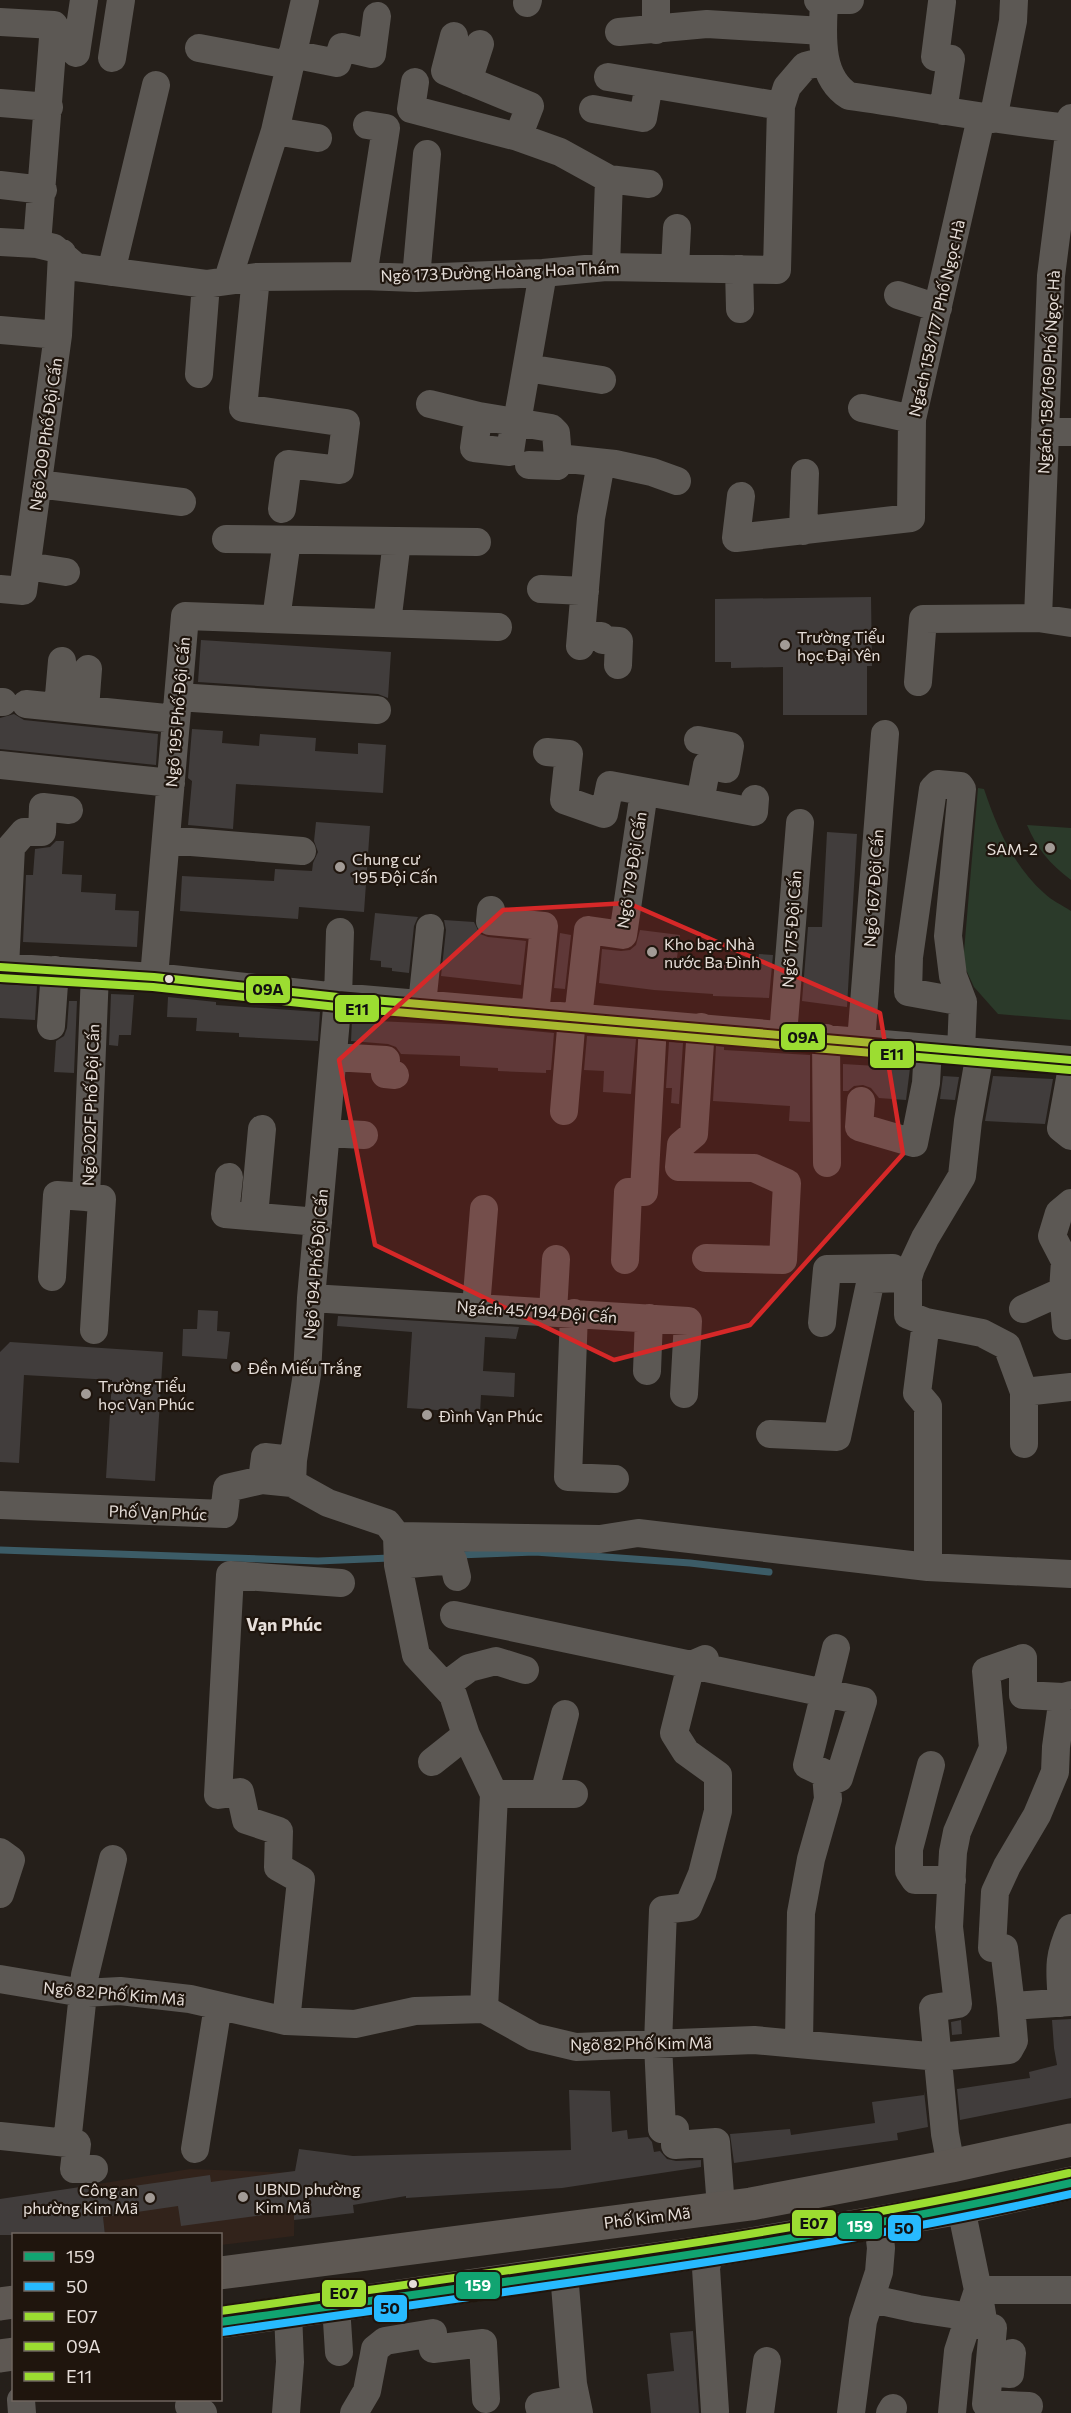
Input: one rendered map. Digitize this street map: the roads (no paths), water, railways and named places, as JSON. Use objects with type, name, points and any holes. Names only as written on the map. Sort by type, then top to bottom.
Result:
[{"type":"main road","name":"Phố Kim Mã","points":[[222,2273],[751,2204],[951,2166],[1071,2140]]},
{"type":"main road","points":[[951,2166],[961,2208]]},
{"type":"main road","points":[[222,2322],[710,2251],[961,2208],[1071,2183]]},
{"type":"street","points":[[82,13],[114,45],[121,0]]},
{"type":"street","points":[[199,374],[275,131],[305,0]]},
{"type":"street","points":[[656,0],[656,30]]},
{"type":"street","points":[[818,0],[850,0]]},
{"type":"street","points":[[824,0],[824,61],[849,96],[987,118],[1071,125]]},
{"type":"street","name":"Ngách 158/177 Phố Ngọc Hà","points":[[741,496],[736,538],[911,518],[912,419],[938,308],[1013,21],[1014,0]]},
{"type":"street","points":[[942,2],[935,57],[951,59],[943,111]]},
{"type":"street","points":[[75,53],[82,13]]},
{"type":"street","points":[[199,48],[337,63],[342,47],[372,54],[377,16]]},
{"type":"street","name":"Ngõ 209 Phố Đội Cấn","points":[[0,22],[54,25],[43,190],[58,334],[23,591],[0,589]]},
{"type":"street","points":[[619,32],[707,24],[823,31]]},
{"type":"street","points":[[467,40],[444,71],[468,81],[534,95],[518,137]]},
{"type":"street","name":"Ngõ 173 Đường Hoàng Hoa Thám","points":[[0,242],[50,249],[75,267],[111,272],[230,280],[363,276],[416,278],[543,273],[606,267],[777,270],[781,106],[787,87],[805,66],[824,61]]},
{"type":"street","points":[[608,77],[781,106]]},
{"type":"street","points":[[415,82],[411,109],[518,137],[560,152],[609,179],[649,184]]},
{"type":"street","points":[[593,109],[643,118],[649,84]]},
{"type":"street","points":[[111,272],[156,85]]},
{"type":"street","points":[[0,103],[49,107]]},
{"type":"street","points":[[363,276],[386,128],[367,125]]},
{"type":"street","name":"Ngách 158/169 Phố Ngọc Hà","points":[[1038,618],[1058,431],[1051,276],[1071,125]]},
{"type":"street","points":[[275,131],[318,138]]},
{"type":"street","points":[[416,278],[427,154]]},
{"type":"street","points":[[606,267],[609,179]]},
{"type":"street","points":[[0,185],[43,190]]},
{"type":"street","points":[[675,267],[677,228]]},
{"type":"street","points":[[739,269],[740,309]]},
{"type":"street","points":[[474,445],[510,452],[543,273]]},
{"type":"street","points":[[230,280],[243,408],[346,423],[340,470],[288,464],[282,509]]},
{"type":"street","points":[[898,295],[938,308]]},
{"type":"street","points":[[0,330],[58,334]]},
{"type":"street","points":[[527,368],[602,380]]},
{"type":"street","points":[[430,404],[551,428],[556,433],[557,466],[529,465]]},
{"type":"street","points":[[862,408],[912,419]]},
{"type":"street","points":[[558,458],[663,468]]},
{"type":"street","points":[[601,463],[591,518],[581,641],[601,636],[603,640],[619,641],[618,665]]},
{"type":"street","points":[[803,531],[805,473]]},
{"type":"street","points":[[38,484],[182,502]]},
{"type":"street","points":[[226,539],[477,542]]},
{"type":"street","points":[[276,619],[287,540]]},
{"type":"street","points":[[387,623],[397,541]]},
{"type":"street","points":[[27,566],[66,572]]},
{"type":"street","points":[[542,588],[585,591]]},
{"type":"street","name":"Ngõ 195 Phố Đội Cấn","points":[[154,977],[185,616],[498,627]]},
{"type":"street","points":[[918,682],[923,619],[1038,618],[1071,623]]},
{"type":"street","points":[[71,708],[75,665]]},
{"type":"street","points":[[10,702],[71,708],[377,710]]},
{"type":"street","name":"Ngõ 167 Đội Cấn","points":[[861,1042],[885,734]]},
{"type":"street","points":[[698,740],[730,746],[726,769],[707,765],[700,802]]},
{"type":"street","points":[[547,752],[569,754],[564,800],[604,814],[610,785],[754,812],[755,799]]},
{"type":"street","points":[[0,765],[171,783]]},
{"type":"street","points":[[963,1002],[908,992],[909,957],[933,789],[938,784],[960,786],[962,789],[948,936],[953,976],[963,1002],[970,1052],[968,1121],[962,1176],[925,1238],[909,1273],[908,1315],[926,1322],[982,1333],[1007,1346],[1024,1392],[1024,1444]]},
{"type":"street","name":"Ngõ 179 Đội Cấn","points":[[559,1016],[588,930],[623,935],[644,792]]},
{"type":"street","points":[[69,810],[43,807],[42,832],[24,832],[11,847],[3,967],[154,977],[338,997],[1071,1060]]},
{"type":"street","name":"Ngõ 175 Đội Cấn","points":[[783,1035],[800,823]]},
{"type":"street","points":[[166,840],[302,851]]},
{"type":"street","points":[[491,910],[490,921],[544,926],[559,1016],[555,1105]]},
{"type":"street","points":[[422,1004],[430,928]]},
{"type":"street","name":"Ngõ 194 Phố Đội Cấn","points":[[292,1471],[307,1374],[311,1298],[338,997],[340,932]]},
{"type":"street","points":[[51,1026],[55,970]]},
{"type":"street","name":"Ngõ 202F Phố Đội Cấn","points":[[94,1330],[102,1199],[86,1197],[95,973]]},
{"type":"street","points":[[625,1260],[628,1191],[644,1192],[653,1024]]},
{"type":"street","points":[[702,1027],[694,1134],[681,1145],[679,1167],[754,1168],[787,1183],[783,1260],[706,1258]]},
{"type":"street","points":[[826,1038],[827,1163]]},
{"type":"street","points":[[861,1101],[859,1127],[914,1143],[926,1083],[928,1048]]},
{"type":"street","points":[[333,1057],[386,1060],[385,1074],[395,1075]]},
{"type":"street","points":[[1071,1073],[1061,1128],[1071,1136]]},
{"type":"street","points":[[254,1216],[262,1129]]},
{"type":"street","points":[[326,1133],[364,1135]]},
{"type":"street","points":[[229,1177],[225,1214],[318,1222]]},
{"type":"street","points":[[52,1277],[57,1195],[86,1197]]},
{"type":"street","points":[[1066,1326],[1065,1261],[1052,1236],[1059,1213],[1071,1203]]},
{"type":"street","points":[[476,1307],[484,1209]]},
{"type":"street","points":[[556,1259],[564,1312],[568,1477],[615,1479]]},
{"type":"street","points":[[822,1323],[827,1269],[909,1273]]},
{"type":"street","points":[[770,1434],[837,1437],[871,1279],[909,1273]]},
{"type":"street","points":[[1023,1309],[1067,1292]]},
{"type":"street","name":"Ngách 45/194 Đội Cấn","points":[[311,1298],[688,1321],[684,1394]]},
{"type":"street","points":[[647,1371],[649,1318]]},
{"type":"street","points":[[926,1322],[917,1393],[928,1406],[928,1567]]},
{"type":"street","points":[[1024,1392],[1071,1387]]},
{"type":"street","points":[[292,1471],[328,1503],[387,1523],[397,1536],[398,1565],[416,1655],[453,1695],[466,1735],[494,1794],[484,2008]]},
{"type":"street","name":"Phố Vạn Phúc","points":[[0,1505],[224,1514],[227,1488],[292,1471]]},
{"type":"street","points":[[397,1536],[600,1539],[647,1534],[928,1567],[1071,1574]]},
{"type":"street","points":[[398,1565],[453,1560],[457,1577]]},
{"type":"street","points":[[286,2021],[301,1880],[278,1867],[279,1831],[246,1820],[240,1792],[218,1795],[230,1575],[341,1583]]},
{"type":"street","points":[[454,1615],[698,1662],[862,1701],[839,1778],[827,1783]]},
{"type":"street","points":[[799,2043],[801,1913],[811,1859],[828,1799],[826,1774],[807,1765],[836,1648]]},
{"type":"street","points":[[951,2166],[945,2134],[933,2008],[958,2004],[949,1926],[957,1832],[993,1748],[986,1671],[1023,1658],[1023,1695],[1067,1696],[1056,1747],[1055,1772],[1037,1815],[1007,1866],[995,1892],[992,1948],[1004,1948],[1011,2006],[1067,2003],[1060,1967],[1061,1950],[1071,1928]]},
{"type":"street","points":[[445,1686],[469,1668],[496,1661],[525,1670]]},
{"type":"street","points":[[698,1662],[674,1733],[686,1752],[718,1776],[718,1811],[702,1874],[688,1907],[663,1910],[658,2044],[662,2129],[675,2129],[675,2145],[716,2142],[722,2207]]},
{"type":"street","points":[[544,1794],[565,1714]]},
{"type":"street","points":[[432,1762],[466,1735]]},
{"type":"street","points":[[931,1765],[909,1849],[909,1871],[915,1880],[952,1880]]},
{"type":"street","points":[[494,1794],[574,1794]]},
{"type":"street","points":[[0,1852],[11,1860],[0,1894]]},
{"type":"street","points":[[68,2143],[83,1993],[90,1953],[113,1859]]},
{"type":"street","name":"Ngõ 82 Phố Kim Mã","points":[[0,1979],[83,1993],[120,1991],[190,1999],[286,2021],[355,2024],[416,2011],[484,2008],[534,2037],[576,2047],[754,2040],[939,2057],[1009,2050],[1014,2041],[1011,2006]]},
{"type":"street","points":[[195,2149],[218,2006]]},
{"type":"street","points":[[0,2136],[77,2144],[74,2169],[94,2169]]},
{"type":"street","points":[[961,2208],[984,2326],[993,2328],[986,2404],[1029,2406]]},
{"type":"street","points":[[851,2413],[863,2321],[879,2272],[881,2248],[878,2223]]},
{"type":"street","points":[[710,2251],[706,2268],[715,2411]]},
{"type":"street","points":[[541,2413],[539,2406],[578,2406],[564,2273]]},
{"type":"street","points":[[978,2290],[1071,2290]]},
{"type":"street","points":[[952,2413],[958,2351],[978,2290]]},
{"type":"street","points":[[430,2292],[433,2350]]},
{"type":"street","points":[[872,2299],[971,2317]]},
{"type":"street","points":[[336,2306],[339,2352]]},
{"type":"street","points":[[285,2413],[290,2362],[288,2312]]},
{"type":"street","points":[[354,2413],[367,2391],[375,2349],[385,2341],[433,2350],[483,2343],[486,2399]]},
{"type":"street","points":[[989,2372],[1010,2374],[1012,2354]]},
{"type":"street","points":[[760,2413],[767,2361]]},
{"type":"waterway","points":[[0,1550],[318,1561],[390,1558]]},
{"type":"waterway","points":[[458,1555],[535,1552],[690,1563],[769,1572]]},
{"type":"place","name":"Trường Tiểu học Đại Yên","points":[[785,645]]},
{"type":"place","name":"SAM-2","points":[[1050,848]]},
{"type":"place","name":"Chung cư 195 Đội Cấn","points":[[340,867]]},
{"type":"place","name":"Kho bạc Nhà nước Ba Đình","points":[[652,952]]},
{"type":"place","name":"Đền Miếu Trắng","points":[[236,1367]]},
{"type":"place","name":"Trường Tiểu học Vạn Phúc","points":[[86,1394]]},
{"type":"place","name":"Đình Vạn Phúc","points":[[427,1415]]},
{"type":"place","name":"UBND phường Kim Mã","points":[[243,2197]]},
{"type":"place","name":"Công an phường Kim Mã","points":[[150,2198]]},
{"type":"district","name":"Vạn Phúc","points":[[284,1624]]}]
